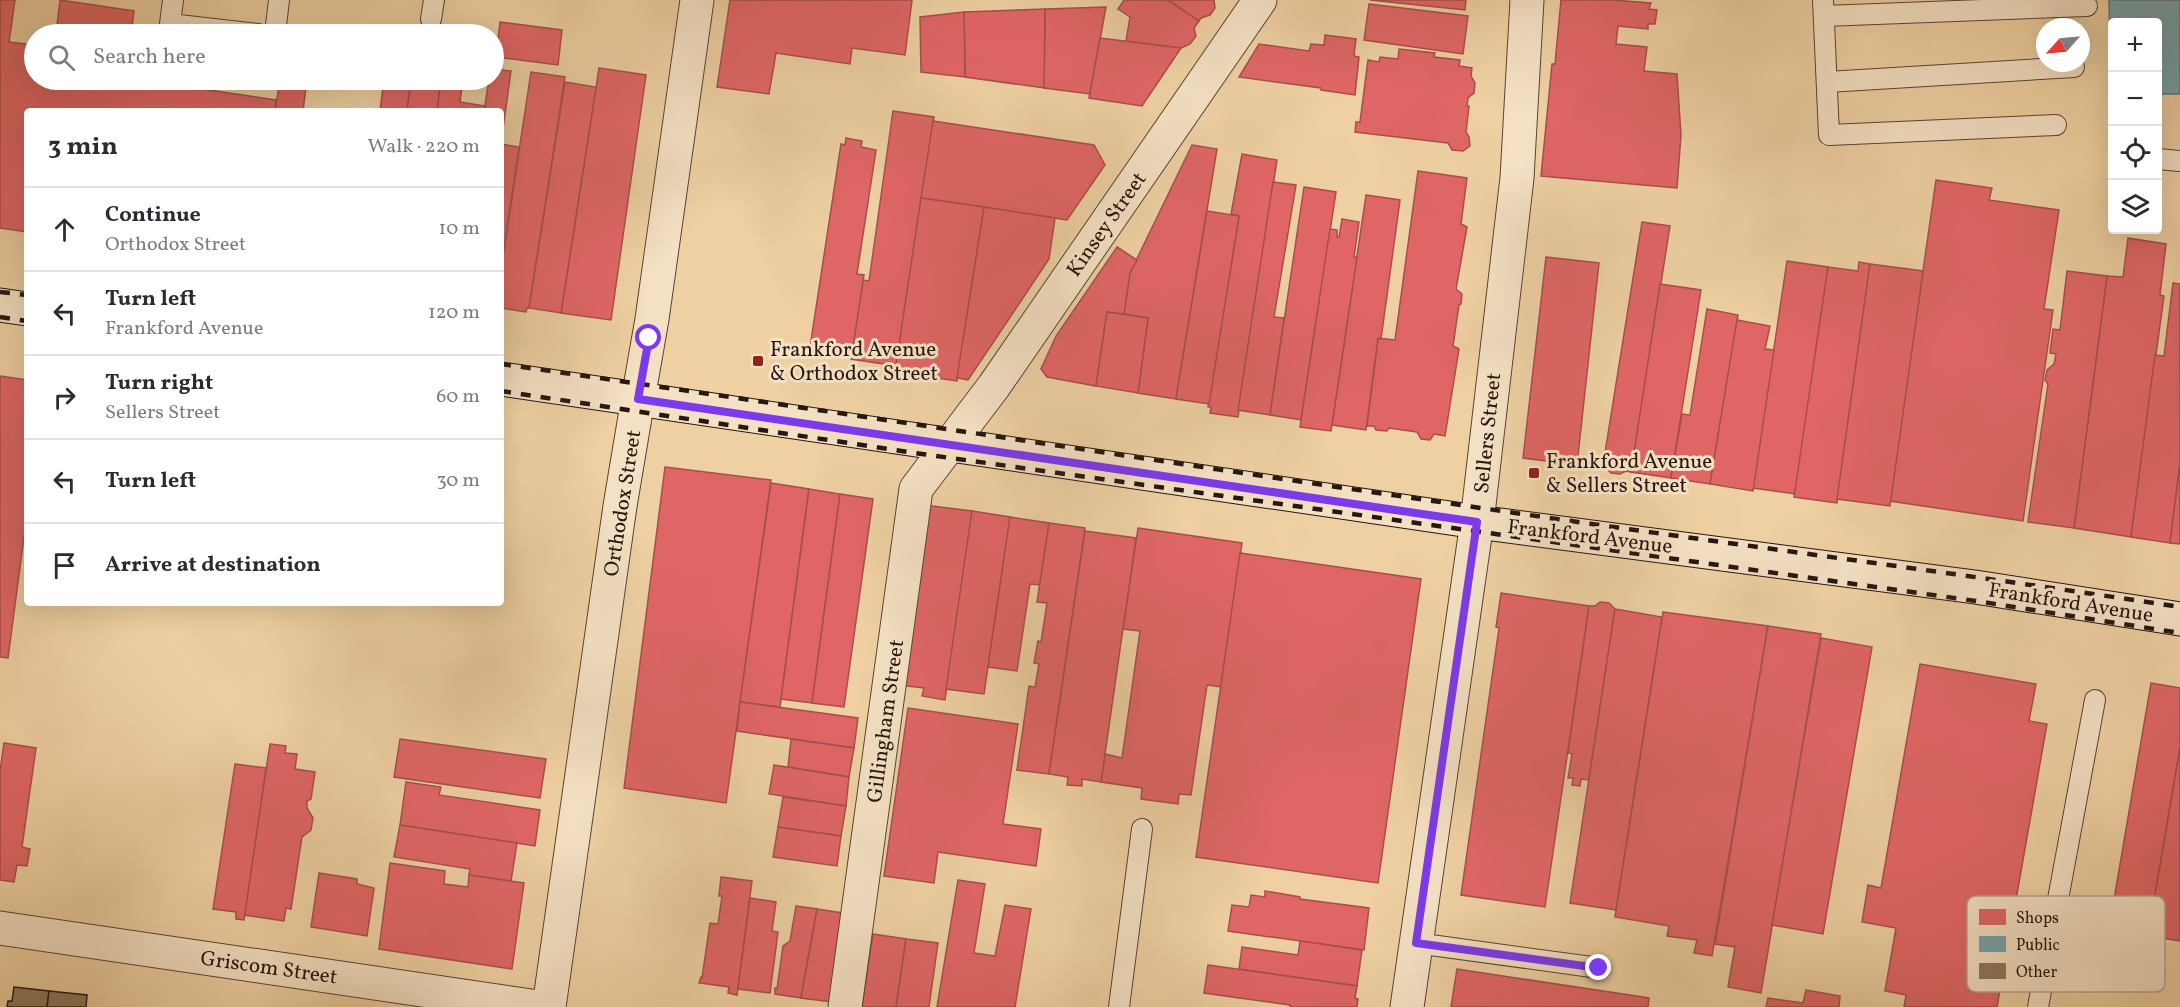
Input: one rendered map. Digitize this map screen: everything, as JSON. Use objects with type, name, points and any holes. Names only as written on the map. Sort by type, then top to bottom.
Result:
[{"type":"street","name":"Orthodox Street","points":[[549,1007],[620,506],[652,319],[697,0]]},
{"type":"street","name":"Kinsey Street","points":[[948,444],[994,386],[1260,0]]},
{"type":"street","name":"Sellers Street","points":[[1407,1007],[1477,522],[1517,178],[1527,0]]},
{"type":"street","points":[[0,305],[24,309]]},
{"type":"street","name":"Frankford Avenue","points":[[504,379],[1477,522],[1963,585],[2180,620]]},
{"type":"street","name":"Gillingham Street","points":[[845,1007],[916,489],[948,444]]},
{"type":"street","name":"Griscom Street","points":[[0,928],[538,1007]]},
{"type":"lane","points":[[170,24],[173,0]]},
{"type":"lane","points":[[276,24],[279,0]]},
{"type":"lane","points":[[2056,125],[1829,135],[1823,8],[2087,6]]},
{"type":"lane","points":[[1827,82],[2036,69]]},
{"type":"lane","points":[[2162,159],[2180,161]]},
{"type":"lane","points":[[2059,896],[2096,700]]},
{"type":"lane","points":[[1119,1007],[1142,829]]},
{"type":"lane","points":[[1416,943],[1599,968]]},
{"type":"lane","points":[[2038,1007],[2041,992]]},
{"type":"building: Shops","points":[[0,0],[15,0],[9,42],[24,44],[24,90],[209,90],[276,100],[275,108],[24,108],[24,232],[0,228]]},
{"type":"building: Shops","points":[[60,0],[134,11],[132,24],[57,24]]},
{"type":"building: Shops","points":[[730,0],[912,0],[905,55],[852,48],[850,64],[776,53],[769,94],[717,87]]},
{"type":"building: Shops","points":[[1124,0],[1168,0],[1199,21],[1194,28],[1196,36],[1190,44],[1181,48],[1126,41],[1130,17],[1118,9]]},
{"type":"building: Shops","points":[[1168,0],[1214,0],[1215,8],[1210,15],[1199,21]]},
{"type":"building: Shops","points":[[1370,0],[1466,0],[1465,10]]},
{"type":"building: Shops","points":[[1561,0],[1651,3],[1649,9],[1657,10],[1655,24],[1648,24],[1648,29],[1618,26],[1616,44],[1647,47],[1644,71],[1677,74],[1681,135],[1677,188],[1541,176]]},
{"type":"building: Shops","points":[[1369,4],[1468,16],[1463,54],[1364,40]]},
{"type":"building: Shops","points":[[1106,7],[1090,94],[1044,88],[1045,9]]},
{"type":"building: Shops","points":[[1045,9],[1044,88],[965,77],[964,12]]},
{"type":"building: Shops","points":[[964,12],[965,77],[921,72],[920,17]]},
{"type":"building: Shops","points":[[500,22],[562,30],[558,65],[504,58],[504,24],[500,24]]},
{"type":"building: Shops","points":[[1325,35],[1356,39],[1354,56],[1359,57],[1355,95],[1239,77],[1259,44],[1309,51],[1311,44],[1324,45]]},
{"type":"building: Shops","points":[[1100,38],[1181,48],[1142,106],[1089,98]]},
{"type":"building: Shops","points":[[1399,49],[1435,53],[1434,57],[1460,60],[1459,66],[1472,68],[1471,76],[1475,83],[1474,93],[1468,98],[1466,132],[1470,146],[1463,151],[1452,150],[1448,143],[1355,132],[1356,122],[1360,122],[1368,60],[1379,62],[1380,57],[1398,59]]},
{"type":"building: Shops","points":[[599,68],[646,75],[611,320],[561,313]]},
{"type":"building: Shops","points":[[504,70],[511,71],[504,121],[504,108],[484,108],[487,90],[504,90]]},
{"type":"building: Shops","points":[[531,72],[565,77],[529,308],[526,312],[504,308],[504,249]]},
{"type":"building: Shops","points":[[565,82],[596,87],[561,313],[529,308]]},
{"type":"building: Shops","points":[[278,90],[306,90],[303,108],[275,108]]},
{"type":"building: Shops","points":[[383,90],[410,90],[407,108],[380,108]]},
{"type":"building: Shops","points":[[410,90],[440,90],[437,108],[407,108]]},
{"type":"building: Shops","points":[[440,90],[462,90],[460,102],[485,106],[485,108],[437,108]]},
{"type":"building: Shops","points":[[893,111],[934,117],[896,366],[851,359],[863,280],[869,281]]},
{"type":"building: Shops","points":[[933,121],[1094,145],[1105,165],[1067,220],[921,198]]},
{"type":"building: Shops","points":[[846,138],[862,141],[861,147],[876,150],[857,274],[864,275],[852,353],[810,347],[841,144],[845,145]]},
{"type":"building: Shops","points":[[504,144],[519,147],[504,249]]},
{"type":"building: Shops","points":[[1192,145],[1217,149],[1176,399],[1138,393],[1148,318],[1124,314],[1130,273]]},
{"type":"building: Shops","points":[[1242,154],[1277,160],[1238,417],[1210,413],[1211,407],[1208,407],[1239,216],[1231,214]]},
{"type":"building: Shops","points":[[1418,171],[1467,178],[1461,224],[1467,227],[1456,289],[1462,294],[1453,346],[1459,349],[1445,436],[1434,434],[1430,440],[1421,439],[1417,432],[1389,428],[1387,431],[1376,430],[1374,426],[1367,426],[1378,338],[1395,340]]},
{"type":"building: Shops","points":[[1936,180],[1992,188],[1989,200],[2059,210],[2044,309],[2053,310],[2023,521],[1890,501]]},
{"type":"building: Shops","points":[[1273,182],[1296,185],[1274,317],[1284,318],[1270,415],[1238,410]]},
{"type":"building: Shops","points":[[1304,187],[1336,192],[1301,420],[1270,415]]},
{"type":"building: Shops","points":[[1366,195],[1400,200],[1366,430],[1332,425]]},
{"type":"building: Shops","points":[[921,198],[984,207],[957,381],[895,372]]},
{"type":"building: Shops","points":[[984,207],[1055,218],[1049,259],[968,380],[957,378]]},
{"type":"building: Shops","points":[[1207,211],[1239,216],[1209,404],[1176,399]]},
{"type":"building: Shops","points":[[1342,219],[1359,222],[1354,257],[1357,257],[1331,431],[1300,427],[1330,229],[1337,230],[1337,237],[1339,237]]},
{"type":"building: Shops","points":[[1642,222],[1670,226],[1631,472],[1626,471],[1620,474],[1611,473],[1603,465]]},
{"type":"building: Shops","points":[[2128,238],[2166,244],[2160,295],[2164,296],[2131,537],[2074,528],[2107,276],[2123,277]]},
{"type":"building: Shops","points":[[1117,247],[1137,260],[1130,273],[1124,314],[1107,312],[1096,386],[1047,377],[1041,369],[1056,336]]},
{"type":"building: Shops","points":[[1546,257],[1599,263],[1577,465],[1523,458]]},
{"type":"building: Shops","points":[[1787,261],[1828,267],[1795,494],[1753,488]]},
{"type":"building: Shops","points":[[1859,262],[1870,264],[1837,503],[1794,497],[1828,267],[1858,271]]},
{"type":"building: Shops","points":[[1870,264],[1923,271],[1890,506],[1837,499]]},
{"type":"building: Shops","points":[[2067,271],[2107,276],[2074,528],[2028,522],[2048,384],[2045,380],[2047,370],[2054,364],[2056,354],[2050,353],[2053,329],[2060,330]]},
{"type":"building: Shops","points":[[2173,283],[2180,284],[2180,463],[2170,543],[2131,537],[2155,355],[2164,356]]},
{"type":"building: Shops","points":[[1660,284],[1701,290],[1671,478],[1631,472]]},
{"type":"building: Shops","points":[[1707,309],[1738,315],[1710,484],[1671,478],[1682,414],[1690,415]]},
{"type":"building: Shops","points":[[1107,312],[1148,318],[1138,393],[1096,386]]},
{"type":"building: Shops","points":[[1737,320],[1770,326],[1765,349],[1774,350],[1753,491],[1710,484]]},
{"type":"building: Shops","points":[[0,376],[24,380],[24,537],[8,658],[0,657]]},
{"type":"building: Shops","points":[[2180,463],[2180,544],[2170,543]]},
{"type":"building: Shops","points":[[665,467],[771,480],[726,803],[624,788]]},
{"type":"building: Shops","points":[[771,483],[809,489],[780,707],[740,702]]},
{"type":"building: Shops","points":[[809,489],[840,494],[812,703],[781,699]]},
{"type":"building: Shops","points":[[840,494],[873,499],[844,707],[812,703]]},
{"type":"building: Shops","points":[[924,505],[972,511],[945,700],[922,696],[924,688],[899,685]]},
{"type":"building: Shops","points":[[972,511],[1010,517],[984,694],[946,689]]},
{"type":"building: Shops","points":[[1010,517],[1049,523],[1040,585],[1030,584],[1017,671],[988,667]]},
{"type":"building: Shops","points":[[1049,523],[1085,528],[1049,774],[1017,770],[1029,686],[1035,687],[1039,664],[1034,663],[1038,641],[1041,642],[1047,603],[1037,602]]},
{"type":"building: Shops","points":[[1138,528],[1242,543],[1221,687],[1207,685],[1191,795],[1179,794],[1178,804],[1141,799],[1142,788],[1101,782],[1105,754],[1122,758],[1140,631],[1123,629]]},
{"type":"building: Shops","points":[[1085,531],[1136,538],[1101,782],[1082,779],[1082,786],[1067,785],[1068,777],[1049,774]]},
{"type":"building: Shops","points":[[1240,553],[1421,579],[1378,883],[1196,857]]},
{"type":"building: Shops","points":[[1501,593],[1589,606],[1545,907],[1461,895],[1499,628],[1496,627]]},
{"type":"building: Shops","points":[[1600,602],[1609,603],[1615,609],[1589,780],[1581,779],[1580,786],[1572,785],[1573,778],[1568,778],[1572,754],[1568,753],[1589,606],[1595,606]]},
{"type":"building: Shops","points":[[1615,609],[1662,617],[1616,910],[1570,903]]},
{"type":"building: Shops","points":[[1663,612],[1768,626],[1712,956],[1694,953],[1697,940],[1667,936],[1669,926],[1615,917]]},
{"type":"building: Shops","points":[[1768,626],[1821,634],[1761,993],[1728,987],[1735,947],[1715,944]]},
{"type":"building: Shops","points":[[1821,638],[1872,647],[1823,934],[1772,925]]},
{"type":"building: Shops","points":[[1920,664],[2036,684],[2029,721],[2047,724],[2017,896],[1967,896],[1967,992],[2000,992],[1997,1007],[1904,1007],[1906,995],[1885,991],[1896,928],[1862,922],[1868,885],[1881,888]]},
{"type":"building: Shops","points":[[2151,683],[2180,688],[2180,748],[2155,896],[2115,896]]},
{"type":"building: Shops","points":[[740,702],[858,718],[854,748],[737,731]]},
{"type":"building: Shops","points":[[908,708],[1018,724],[1003,824],[1041,829],[1036,866],[938,852],[934,883],[884,876]]},
{"type":"building: Shops","points":[[400,739],[546,759],[540,798],[394,777]]},
{"type":"building: Shops","points":[[791,739],[854,748],[849,777],[788,767]]},
{"type":"building: Shops","points":[[4,743],[36,748],[22,847],[30,849],[27,866],[17,865],[14,882],[0,880],[0,771]]},
{"type":"building: Shops","points":[[270,744],[286,746],[285,753],[297,754],[295,769],[315,772],[311,799],[307,801],[307,808],[313,818],[311,830],[302,837],[291,909],[286,908],[284,921],[244,915]]},
{"type":"building: Shops","points":[[2180,748],[2180,941],[2165,939],[2165,896],[2155,896]]},
{"type":"building: Shops","points":[[235,764],[266,768],[244,920],[236,919],[236,912],[213,909]]},
{"type":"building: Shops","points":[[774,765],[849,777],[846,806],[769,794]]},
{"type":"building: Shops","points":[[406,782],[441,787],[439,795],[540,810],[535,846],[400,825]]},
{"type":"building: Shops","points":[[783,797],[846,806],[841,836],[778,827]]},
{"type":"building: Shops","points":[[400,825],[517,843],[511,881],[469,875],[470,869],[394,857]]},
{"type":"building: Shops","points":[[778,827],[841,836],[837,866],[773,857]]},
{"type":"building: Shops","points":[[390,863],[445,871],[444,884],[468,887],[469,875],[524,883],[512,969],[379,949]]},
{"type":"building: Shops","points":[[319,873],[357,879],[357,884],[374,888],[367,936],[311,927]]},
{"type":"building: Shops","points":[[721,877],[752,881],[737,995],[728,993],[729,987],[699,983],[702,978],[710,923],[718,924],[722,896],[719,896]]},
{"type":"building: Shops","points":[[958,880],[985,884],[974,953],[995,956],[1005,905],[1031,909],[1015,1007],[937,1007]]},
{"type":"building: Shops","points":[[1265,891],[1300,897],[1300,899],[1369,908],[1364,950],[1228,931],[1232,905],[1249,907],[1251,895],[1265,897]]},
{"type":"building: Shops","points":[[750,898],[776,902],[772,931],[778,932],[770,993],[738,989]]},
{"type":"building: Shops","points":[[796,906],[817,909],[801,998],[775,994],[783,946],[790,941]]},
{"type":"building: Shops","points":[[817,909],[843,913],[832,1002],[801,998]]},
{"type":"building: Shops","points":[[873,934],[906,939],[896,1007],[862,1007]]},
{"type":"building: Shops","points":[[906,939],[938,943],[929,1007],[896,1007]]},
{"type":"building: Shops","points":[[1300,941],[1362,950],[1357,986],[1239,969],[1242,947],[1298,955]]},
{"type":"building: Shops","points":[[1208,965],[1357,986],[1355,998],[1358,999],[1357,1007],[1290,1007],[1290,1005],[1204,993]]},
{"type":"building: Shops","points":[[1457,969],[1649,998],[1648,1007],[1451,1007]]},
{"type":"building: Shops","points":[[1806,990],[1840,996],[1839,1007],[1766,1007],[1768,998],[1803,1003]]},
{"type":"building: Public","points":[[2109,0],[2180,0],[2180,94],[2162,94],[2162,18],[2109,18]]},
{"type":"building: Other","points":[[14,987],[49,991],[47,1007],[7,1007],[8,1001],[12,1001]]},
{"type":"building: Other","points":[[49,991],[87,995],[86,1007],[47,1007]]},
{"type":"railway","points":[[0,292],[24,295]]},
{"type":"railway","points":[[0,317],[24,321]]},
{"type":"railway","points":[[504,364],[1545,517],[2180,607]]},
{"type":"railway","points":[[504,391],[922,454],[1976,601],[2180,633]]},
{"type":"place","name":"Frankford Avenue & Orthodox Street","points":[[758,361]]},
{"type":"place","name":"Frankford Avenue & Sellers Street","points":[[1534,473]]},
{"type":"route","points":[[649,338],[638,399],[1477,522],[1416,943],[1599,968]]}]
